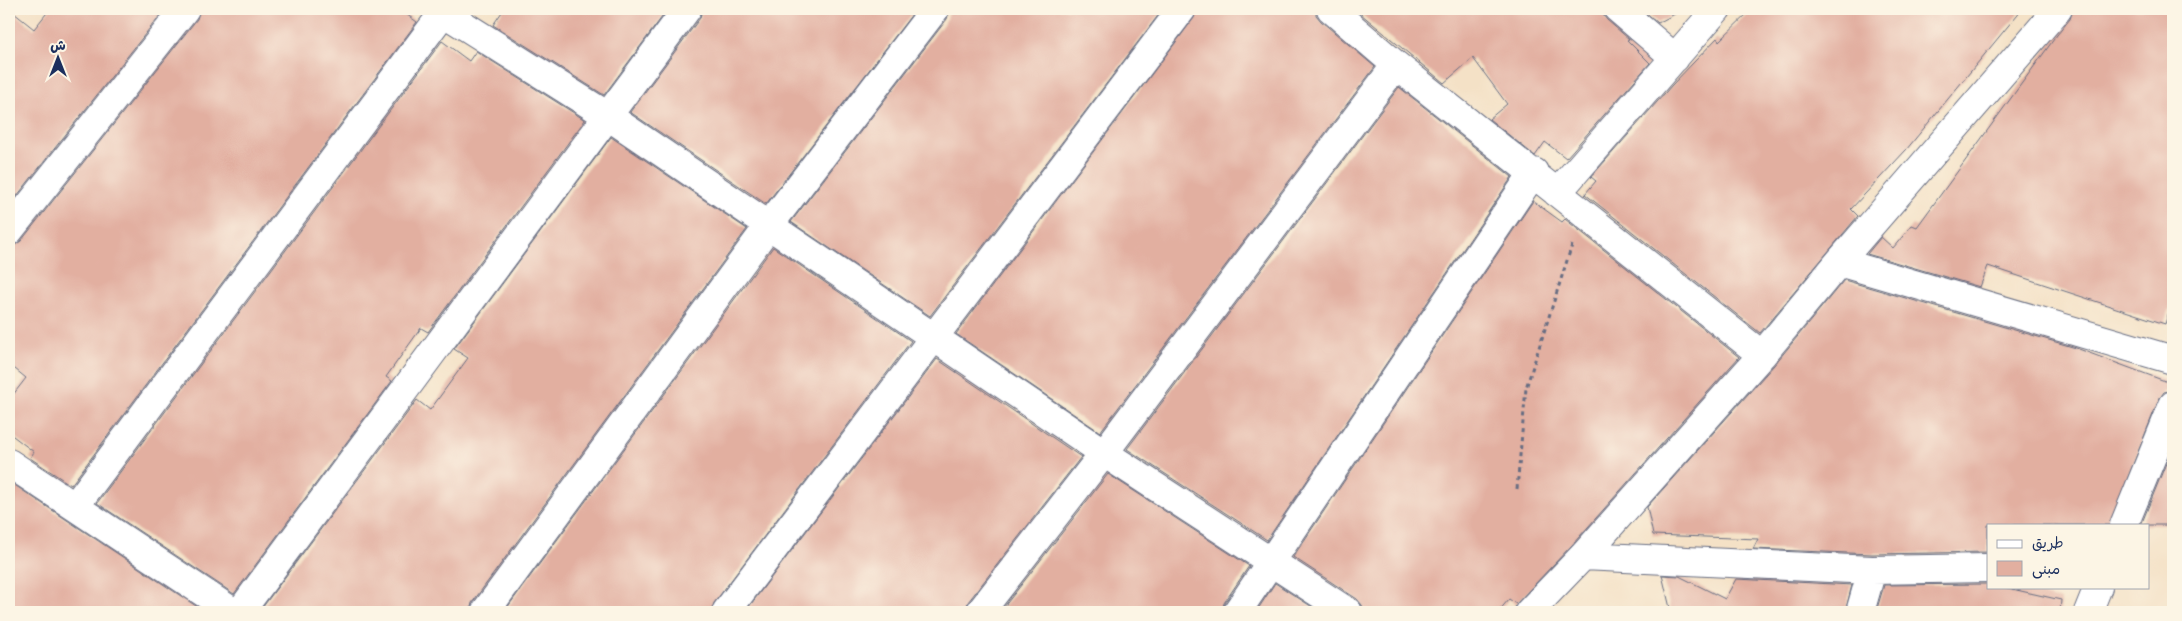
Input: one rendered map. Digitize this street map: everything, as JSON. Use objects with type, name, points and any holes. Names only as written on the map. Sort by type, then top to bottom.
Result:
[{"type":"street","points":[[9,230],[185,9]]},
{"type":"street","points":[[240,612],[687,9]]},
{"type":"street","points":[[485,612],[770,224],[935,9]]},
{"type":"street","points":[[726,612],[1182,9]]},
{"type":"street","points":[[1331,9],[1396,65],[1534,172],[1582,213],[1762,354]]},
{"type":"street","points":[[1618,9],[1675,58]]},
{"type":"street","points":[[1557,193],[1717,9]]},
{"type":"street","points":[[1529,612],[1583,556],[1762,354],[2058,9]]},
{"type":"street","points":[[75,506],[442,10],[608,116],[770,224],[1104,453],[1348,612]]},
{"type":"street","points":[[980,612],[1104,453],[1396,65]]},
{"type":"street","points":[[1237,612],[1534,172]]},
{"type":"street","points":[[1839,262],[2173,360]]},
{"type":"street","points":[[2124,524],[2173,405]]},
{"type":"street","points":[[9,463],[233,612]]},
{"type":"street","points":[[1583,556],[1872,570],[1987,568]]},
{"type":"street","points":[[1860,612],[1872,570]]},
{"type":"street","points":[[2088,612],[2098,588]]},
{"type":"path","points":[[1516,489],[1526,388],[1582,213]]},
{"type":"building","points":[[9,9],[34,29],[50,9],[165,9],[9,206]]},
{"type":"building","points":[[200,9],[399,9],[417,22],[71,485],[30,458],[34,452],[9,433],[9,400],[26,378],[9,364],[9,246],[21,241],[197,19]]},
{"type":"building","points":[[504,9],[668,9],[604,95],[493,25]]},
{"type":"building","points":[[702,9],[916,9],[766,204],[630,112],[700,18]]},
{"type":"building","points":[[950,9],[1163,9],[930,316],[791,222],[947,19]]},
{"type":"building","points":[[1197,9],[1316,9],[1316,15],[1321,21],[1375,67],[1100,432],[956,334],[1194,18]]},
{"type":"building","points":[[1355,9],[1603,9],[1603,15],[1607,20],[1629,39],[1627,40],[1650,63],[1566,158],[1545,142],[1535,156],[1489,119],[1507,104],[1473,58],[1444,83]]},
{"type":"building","points":[[1642,9],[1684,9],[1658,23]]},
{"type":"building","points":[[1752,9],[2022,9],[1906,150],[1851,209],[1858,216],[1760,333],[1585,194],[1596,181],[1591,177],[1672,85],[1717,38],[1719,41]]},
{"type":"building","points":[[2073,9],[2173,9],[2173,299],[2165,324],[1988,266],[1980,287],[1867,254],[1881,237],[1893,248],[1912,225],[1917,227],[2070,19]]},
{"type":"building","points":[[442,41],[469,61],[476,51],[585,120],[428,332],[421,328],[386,377],[392,381],[234,594],[97,503]]},
{"type":"building","points":[[1399,87],[1512,177],[1267,540],[1127,449]]},
{"type":"building","points":[[611,137],[747,229],[472,603],[470,612],[259,612],[417,400],[430,410],[468,358],[454,349]]},
{"type":"building","points":[[1533,201],[1562,222],[1565,219],[1739,357],[1572,545],[1516,604],[1509,599],[1498,612],[1364,612],[1362,605],[1357,599],[1293,557]]},
{"type":"building","points":[[773,247],[911,341],[714,603],[711,612],[504,612]]},
{"type":"building","points":[[1844,280],[2076,348],[2173,384],[2173,390],[2164,392],[2159,399],[2109,524],[1987,524],[1987,552],[1872,554],[1753,549],[1758,539],[1653,535],[1647,507],[1774,365]]},
{"type":"building","points":[[937,359],[1081,457],[968,602],[965,612],[745,612]]},
{"type":"building","points":[[2173,446],[2173,525],[2141,524]]},
{"type":"building","points":[[1108,474],[1249,566],[1224,603],[1222,612],[1000,612]]},
{"type":"building","points":[[13,484],[205,612],[9,612],[9,490]]},
{"type":"building","points":[[1662,575],[1679,576],[1725,599],[1736,579],[1852,585],[1845,612],[1671,612]]},
{"type":"building","points":[[1275,583],[1320,612],[1256,612]]},
{"type":"building","points":[[1987,584],[1987,588],[2007,588],[2061,600],[2060,612],[1876,612],[1884,585]]}]
